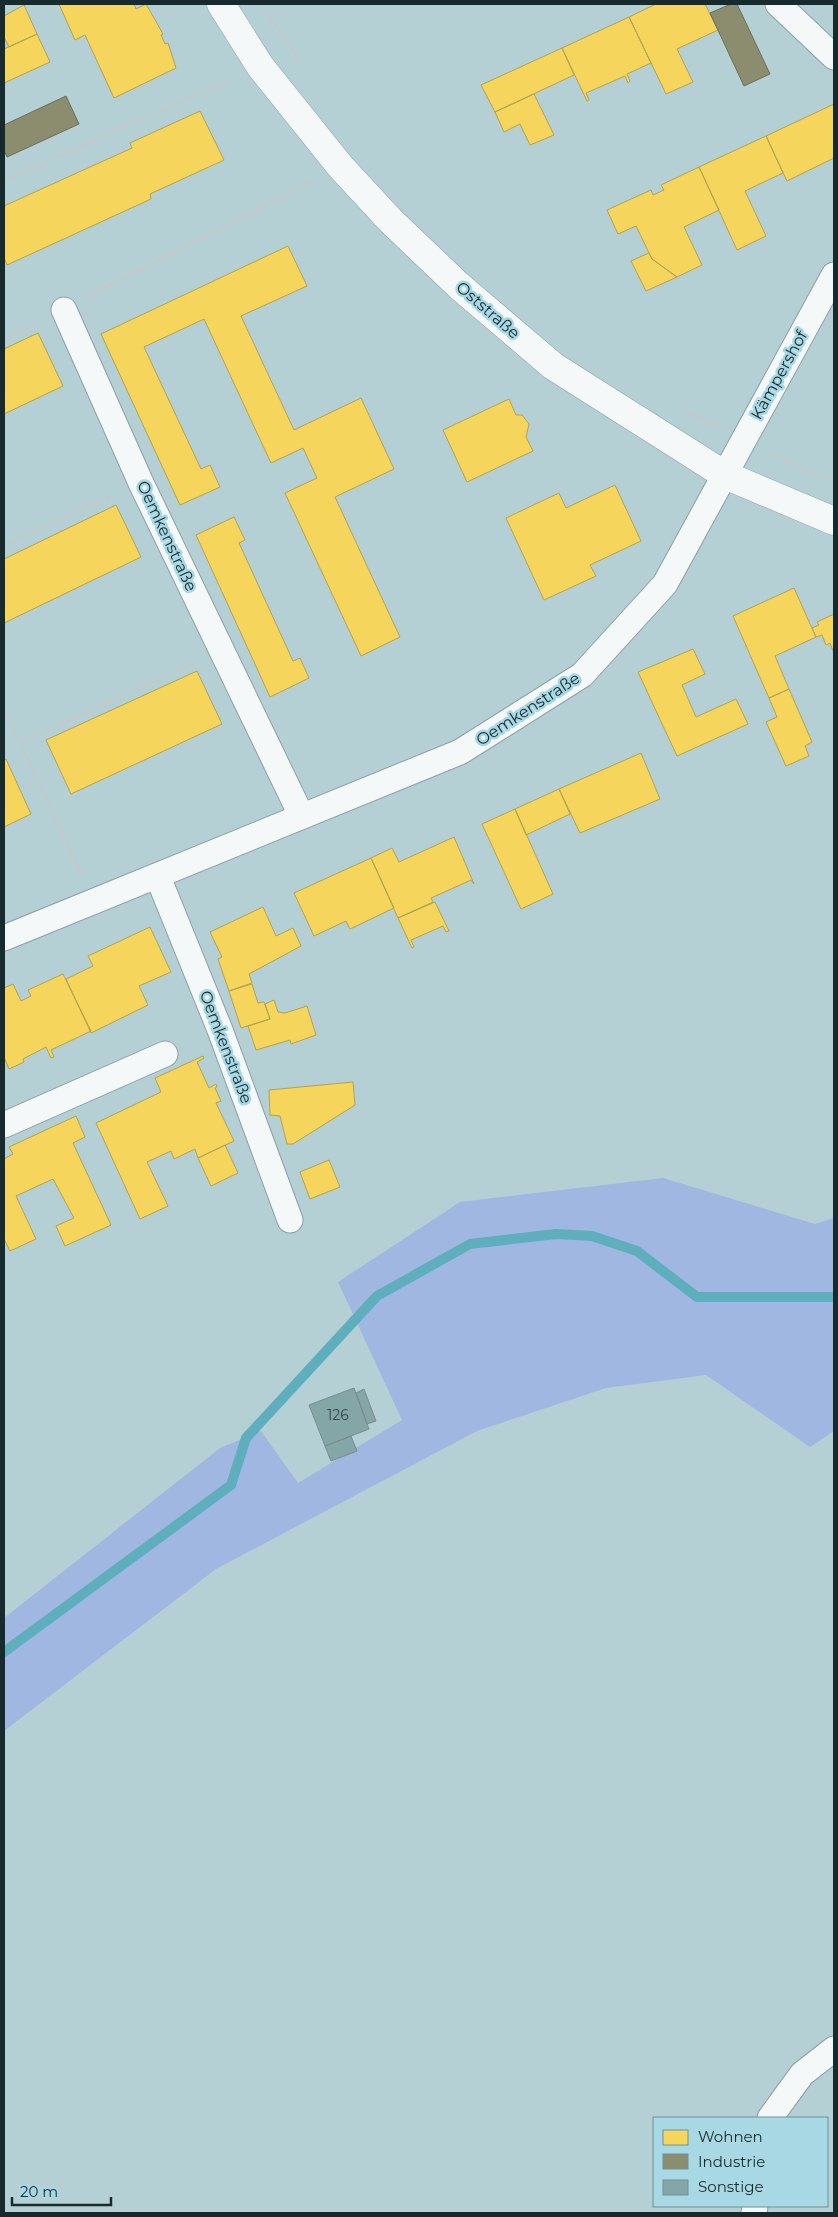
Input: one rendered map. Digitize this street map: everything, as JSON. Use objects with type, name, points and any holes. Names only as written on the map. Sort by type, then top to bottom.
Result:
[{"type":"street","name":"Oststraße","points":[[221,4],[260,66],[340,166],[390,220],[458,285],[553,366],[725,475],[834,521]]},
{"type":"street","points":[[778,4],[834,57]]},
{"type":"street","name":"Kämpershof","points":[[725,475],[834,275]]},
{"type":"street","name":"Oemkenstraße","points":[[64,310],[141,483],[301,815]]},
{"type":"street","name":"Oemkenstraße","points":[[4,938],[158,876],[301,815],[460,752],[582,675],[665,584],[725,475]]},
{"type":"street","name":"Oemkenstraße","points":[[158,876],[220,1030],[290,1220]]},
{"type":"street","points":[[4,1125],[165,1054]]},
{"type":"street","points":[[771,2117],[802,2074],[834,2049]]},
{"type":"path","points":[[262,4],[306,72]]},
{"type":"path","points":[[4,181],[260,66]]},
{"type":"path","points":[[4,339],[64,310],[340,166]]},
{"type":"path","points":[[683,410],[834,482]]},
{"type":"path","points":[[4,546],[141,483]]},
{"type":"path","points":[[19,743],[222,651]]},
{"type":"path","points":[[4,708],[95,901]]},
{"type":"shaded area","points":[[663,1178],[815,1224],[834,1218],[834,1431],[810,1447],[706,1375],[606,1388],[477,1431],[216,1569],[4,1731],[4,1618],[220,1448],[261,1431],[298,1483],[402,1420],[338,1282],[460,1202]]},
{"type":"building: Wohnen","points":[[59,4],[134,4],[136,9],[146,4],[163,34],[161,35],[165,44],[168,43],[176,68],[114,98],[85,35],[75,40]]},
{"type":"building: Wohnen","points":[[656,4],[705,4],[718,30],[677,49],[693,82],[666,94],[629,17]]},
{"type":"building: Wohnen","points":[[24,5],[37,34],[9,47],[4,37],[4,16]]},
{"type":"building: Wohnen","points":[[629,17],[651,63],[627,74],[630,81],[628,83],[625,76],[586,93],[589,100],[587,101],[562,48]]},
{"type":"building: Wohnen","points":[[37,34],[50,62],[4,83],[4,49]]},
{"type":"building: Wohnen","points":[[562,48],[574,75],[495,112],[481,85]]},
{"type":"building: Wohnen","points":[[534,94],[554,135],[530,145],[520,124],[504,132],[495,112]]},
{"type":"building: Wohnen","points":[[834,104],[834,158],[787,181],[766,136]]},
{"type":"building: Wohnen","points":[[200,111],[224,160],[150,194],[151,199],[7,265],[4,258],[4,206],[132,148],[130,143]]},
{"type":"building: Wohnen","points":[[766,136],[783,173],[745,191],[766,236],[737,250],[699,167]]},
{"type":"building: Wohnen","points":[[699,167],[719,210],[684,227],[702,265],[677,277],[652,259],[636,226],[618,234],[607,210],[651,190],[653,195],[664,190],[661,185]]},
{"type":"building: Wohnen","points":[[288,246],[307,286],[241,316],[294,430],[361,398],[394,469],[335,497],[400,637],[361,656],[285,493],[317,478],[303,448],[271,463],[204,319],[144,347],[201,469],[210,465],[220,487],[180,505],[101,334]]},
{"type":"building: Wohnen","points":[[649,253],[652,259],[677,277],[646,291],[631,261]]},
{"type":"building: Wohnen","points":[[38,333],[63,386],[4,414],[4,349]]},
{"type":"building: Wohnen","points":[[509,399],[516,415],[522,415],[529,424],[526,437],[533,451],[467,482],[443,430]]},
{"type":"building: Wohnen","points":[[615,485],[641,541],[590,565],[596,576],[544,600],[506,518],[559,493],[566,508]]},
{"type":"building: Wohnen","points":[[116,505],[141,557],[4,623],[4,559]]},
{"type":"building: Wohnen","points":[[234,517],[245,540],[239,543],[293,661],[300,658],[309,678],[270,697],[196,535]]},
{"type":"building: Wohnen","points":[[794,588],[816,637],[775,656],[789,689],[769,698],[733,616]]},
{"type":"building: Wohnen","points":[[834,614],[833,651],[830,643],[826,645],[822,635],[816,637],[812,628],[819,625],[817,622]]},
{"type":"building: Wohnen","points":[[693,649],[705,674],[682,685],[696,717],[736,699],[748,724],[677,756],[638,672]]},
{"type":"building: Wohnen","points":[[197,671],[222,724],[71,794],[46,740]]},
{"type":"building: Wohnen","points":[[789,689],[812,742],[805,746],[809,756],[786,766],[766,722],[777,717],[769,698]]},
{"type":"building: Wohnen","points":[[641,753],[660,799],[580,833],[559,789]]},
{"type":"building: Wohnen","points":[[6,759],[31,814],[4,827],[4,760]]},
{"type":"building: Wohnen","points":[[559,789],[570,814],[526,835],[515,809]]},
{"type":"building: Wohnen","points":[[515,809],[553,894],[521,909],[482,824]]},
{"type":"building: Wohnen","points":[[454,837],[474,884],[471,880],[431,898],[433,902],[398,918],[371,858],[392,848],[399,862]]},
{"type":"building: Wohnen","points":[[371,858],[394,908],[350,929],[346,921],[314,936],[294,893]]},
{"type":"building: Wohnen","points":[[435,902],[449,931],[446,932],[443,926],[411,940],[414,947],[412,948],[398,918]]},
{"type":"building: Wohnen","points":[[263,907],[276,936],[293,928],[301,946],[249,974],[252,983],[229,991],[218,959],[222,957],[210,932]]},
{"type":"building: Wohnen","points":[[150,927],[171,972],[139,986],[148,1005],[91,1033],[66,979],[93,966],[88,956]]},
{"type":"building: Wohnen","points":[[63,974],[91,1031],[51,1050],[54,1057],[51,1058],[46,1047],[23,1059],[24,1062],[9,1069],[4,1057],[4,988],[13,984],[21,1001],[31,996],[28,990]]},
{"type":"building: Wohnen","points":[[252,984],[258,1003],[264,1002],[270,1019],[241,1028],[229,991]]},
{"type":"building: Wohnen","points":[[274,1000],[278,1012],[285,1013],[307,1006],[316,1035],[291,1044],[290,1040],[256,1050],[248,1026],[270,1019],[265,1004]]},
{"type":"building: Wohnen","points":[[203,1056],[204,1058],[197,1062],[209,1088],[216,1084],[217,1087],[215,1088],[221,1101],[216,1103],[234,1141],[198,1158],[195,1149],[174,1159],[171,1151],[147,1162],[168,1206],[140,1219],[96,1123],[161,1092],[155,1078]]},
{"type":"building: Wohnen","points":[[353,1082],[355,1105],[293,1144],[287,1144],[280,1116],[270,1115],[269,1090]]},
{"type":"building: Wohnen","points":[[76,1116],[85,1137],[73,1143],[111,1225],[65,1246],[56,1226],[74,1218],[53,1179],[16,1196],[36,1239],[10,1251],[4,1239],[4,1159],[13,1154],[9,1147]]},
{"type":"building: Wohnen","points":[[225,1145],[238,1173],[211,1186],[198,1158]]},
{"type":"building: Wohnen","points":[[329,1160],[340,1187],[310,1199],[300,1172]]},
{"type":"building: Industrie","points":[[731,4],[737,4],[770,74],[744,86],[710,13]]},
{"type":"building: Industrie","points":[[66,96],[79,124],[7,157],[4,150],[4,125]]},
{"type":"building: Sonstige","points":[[354,1388],[369,1429],[325,1446],[309,1405]]},
{"type":"building: Sonstige","points":[[364,1389],[376,1421],[367,1424],[356,1393]]},
{"type":"building: Sonstige","points":[[351,1436],[357,1451],[331,1461],[325,1446]]},
{"type":"waterway","points":[[4,1652],[231,1485],[246,1438],[377,1296],[470,1244],[556,1234],[592,1236],[637,1251],[697,1297],[834,1297]]}]
